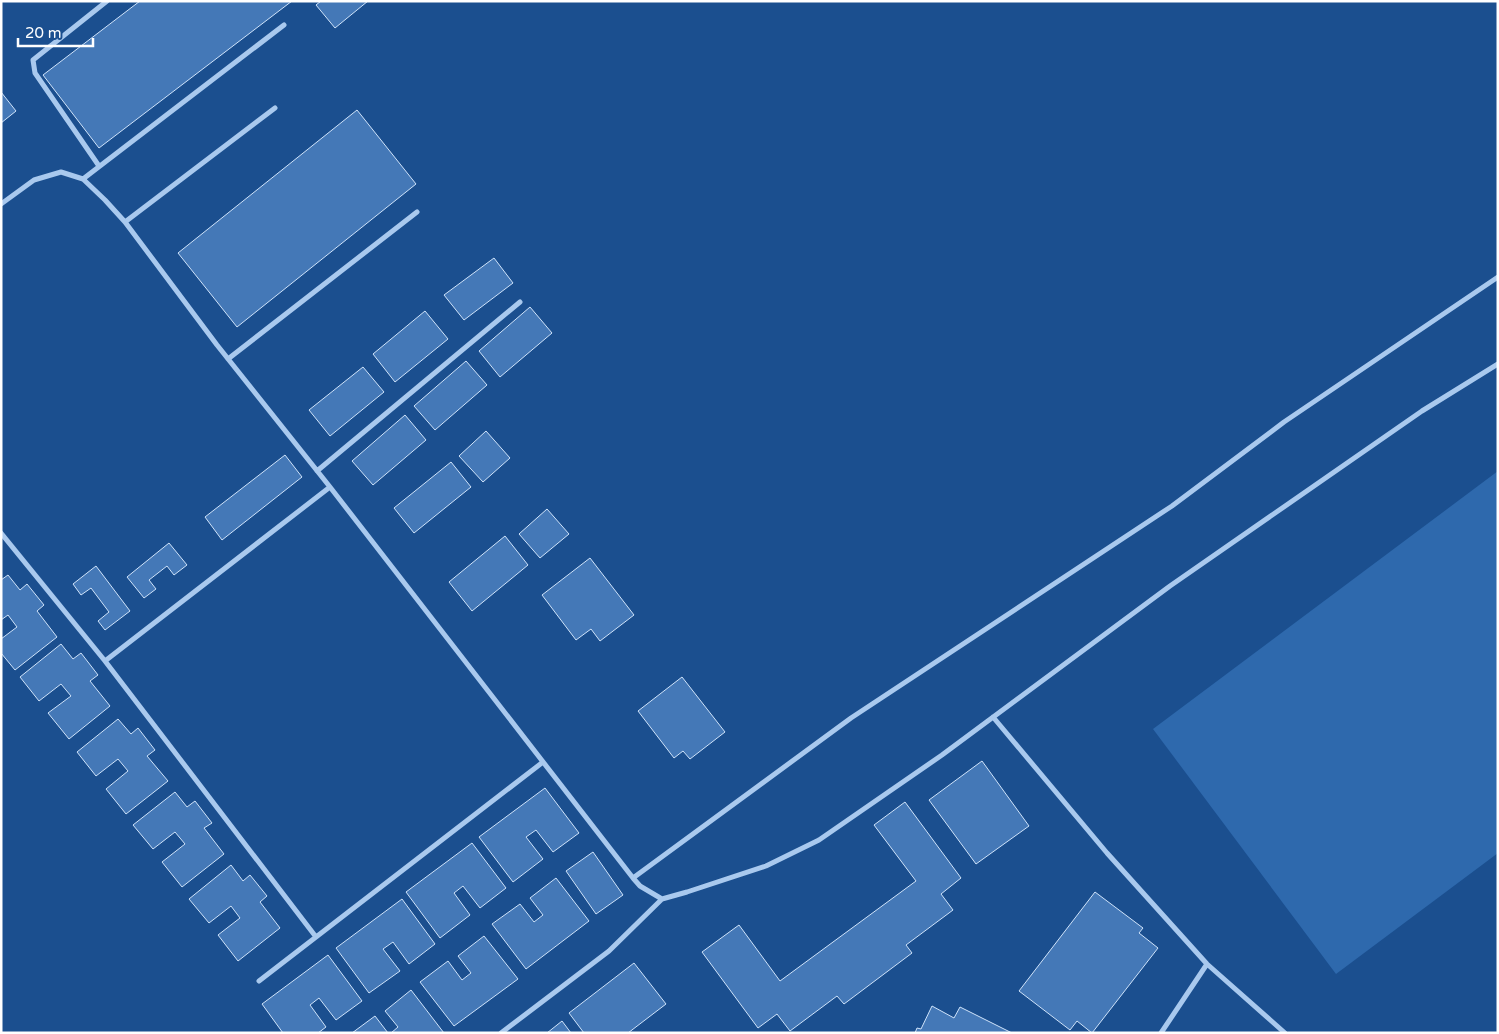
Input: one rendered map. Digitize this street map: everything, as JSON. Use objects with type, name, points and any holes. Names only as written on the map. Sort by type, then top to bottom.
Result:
[{"type":"street","points":[[99,166],[35,73],[33,60],[107,1]]},
{"type":"street","points":[[83,179],[284,25]]},
{"type":"street","points":[[125,222],[275,108]]},
{"type":"street","points":[[1,204],[34,180],[61,172],[83,179],[105,200],[125,222],[228,359],[330,487],[640,886],[662,899]]},
{"type":"street","points":[[228,359],[416,212]]},
{"type":"street","points":[[634,878],[851,718],[1172,506],[1284,422],[1498,277]]},
{"type":"street","points":[[317,471],[520,302]]},
{"type":"street","points":[[501,1033],[609,952],[662,899],[766,866],[819,840],[942,755],[1178,581],[1422,411],[1498,364]]},
{"type":"street","points":[[105,661],[330,487]]},
{"type":"street","points":[[1,533],[105,661],[316,937]]},
{"type":"street","points":[[993,717],[1107,853],[1207,964],[1284,1033]]},
{"type":"street","points":[[259,981],[543,762]]},
{"type":"street","points":[[1161,1033],[1207,964]]},
{"type":"shaded area","points":[[1498,471],[1498,853],[1336,974],[1153,729]]},
{"type":"building","points":[[140,1],[292,1],[99,148],[43,75]]},
{"type":"building","points":[[321,1],[368,1],[335,28],[316,5]]},
{"type":"building","points":[[1,92],[16,111],[1,123]]},
{"type":"building","points":[[357,110],[416,184],[237,327],[178,253]]},
{"type":"building","points":[[494,258],[513,283],[464,320],[444,295]]},
{"type":"building","points":[[530,307],[552,333],[500,377],[479,351]]},
{"type":"building","points":[[425,311],[448,339],[395,382],[373,354]]},
{"type":"building","points":[[466,361],[487,385],[435,430],[414,406]]},
{"type":"building","points":[[363,367],[384,392],[330,436],[309,410]]},
{"type":"building","points":[[405,415],[426,440],[373,485],[352,461]]},
{"type":"building","points":[[486,431],[510,458],[483,482],[459,456]]},
{"type":"building","points":[[285,455],[302,477],[222,540],[205,517]]},
{"type":"building","points":[[451,462],[471,487],[414,533],[394,508]]},
{"type":"building","points":[[547,509],[569,534],[540,558],[519,534]]},
{"type":"building","points":[[505,536],[528,565],[472,611],[449,582]]},
{"type":"building","points":[[169,543],[187,565],[174,575],[167,566],[149,580],[156,589],[144,598],[127,577]]},
{"type":"building","points":[[590,558],[634,615],[600,641],[591,629],[576,640],[542,595]]},
{"type":"building","points":[[96,566],[130,611],[105,630],[98,621],[109,612],[91,588],[81,595],[73,584]]},
{"type":"building","points":[[8,575],[20,590],[27,584],[44,605],[37,611],[57,637],[15,670],[1,653],[1,639],[17,627],[8,615],[1,620],[1,580]]},
{"type":"building","points":[[61,644],[73,659],[81,653],[98,675],[90,681],[110,706],[69,739],[48,713],[71,696],[61,684],[39,701],[20,677]]},
{"type":"building","points":[[682,677],[725,732],[690,759],[683,751],[674,758],[638,711]]},
{"type":"building","points":[[118,719],[131,734],[138,728],[155,750],[147,756],[168,781],[126,814],[106,789],[128,771],[118,759],[96,776],[77,752]]},
{"type":"building","points":[[982,761],[1029,826],[976,864],[929,800]]},
{"type":"building","points":[[545,788],[579,833],[553,852],[536,830],[526,837],[543,859],[513,882],[479,837]]},
{"type":"building","points":[[175,792],[187,807],[195,801],[212,823],[204,828],[224,854],[182,887],[162,862],[185,844],[175,832],[153,849],[133,825]]},
{"type":"building","points":[[905,802],[961,878],[941,894],[953,910],[906,945],[912,953],[844,1004],[837,996],[790,1031],[777,1014],[758,1028],[702,952],[739,925],[780,981],[916,881],[874,825]]},
{"type":"building","points":[[472,843],[506,888],[480,908],[463,886],[454,893],[470,915],[440,938],[406,892]]},
{"type":"building","points":[[593,852],[623,895],[596,914],[566,871]]},
{"type":"building","points":[[231,865],[243,881],[250,875],[267,896],[260,902],[280,928],[238,961],[218,935],[240,918],[231,906],[209,923],[189,899]]},
{"type":"building","points":[[556,878],[589,921],[526,969],[492,924],[520,904],[534,922],[543,915],[530,898]]},
{"type":"building","points":[[1095,892],[1143,928],[1139,933],[1158,948],[1092,1033],[1077,1021],[1070,1030],[1019,991]]},
{"type":"building","points":[[402,899],[435,944],[409,964],[393,942],[383,949],[400,971],[369,993],[336,948]]},
{"type":"building","points":[[484,936],[518,979],[454,1026],[420,982],[448,961],[462,980],[471,973],[458,956]]},
{"type":"building","points":[[328,955],[362,1001],[336,1020],[319,998],[310,1005],[326,1027],[318,1033],[283,1033],[262,1004]]},
{"type":"building","points":[[634,963],[666,1004],[628,1033],[584,1033],[569,1013]]},
{"type":"building","points":[[411,990],[444,1033],[391,1033],[398,1027],[385,1011]]},
{"type":"building","points":[[932,1006],[954,1018],[960,1007],[1012,1033],[915,1033],[917,1028],[921,1029]]},
{"type":"building","points":[[375,1016],[388,1033],[352,1033]]},
{"type":"building","points":[[562,1021],[571,1033],[547,1033]]}]
